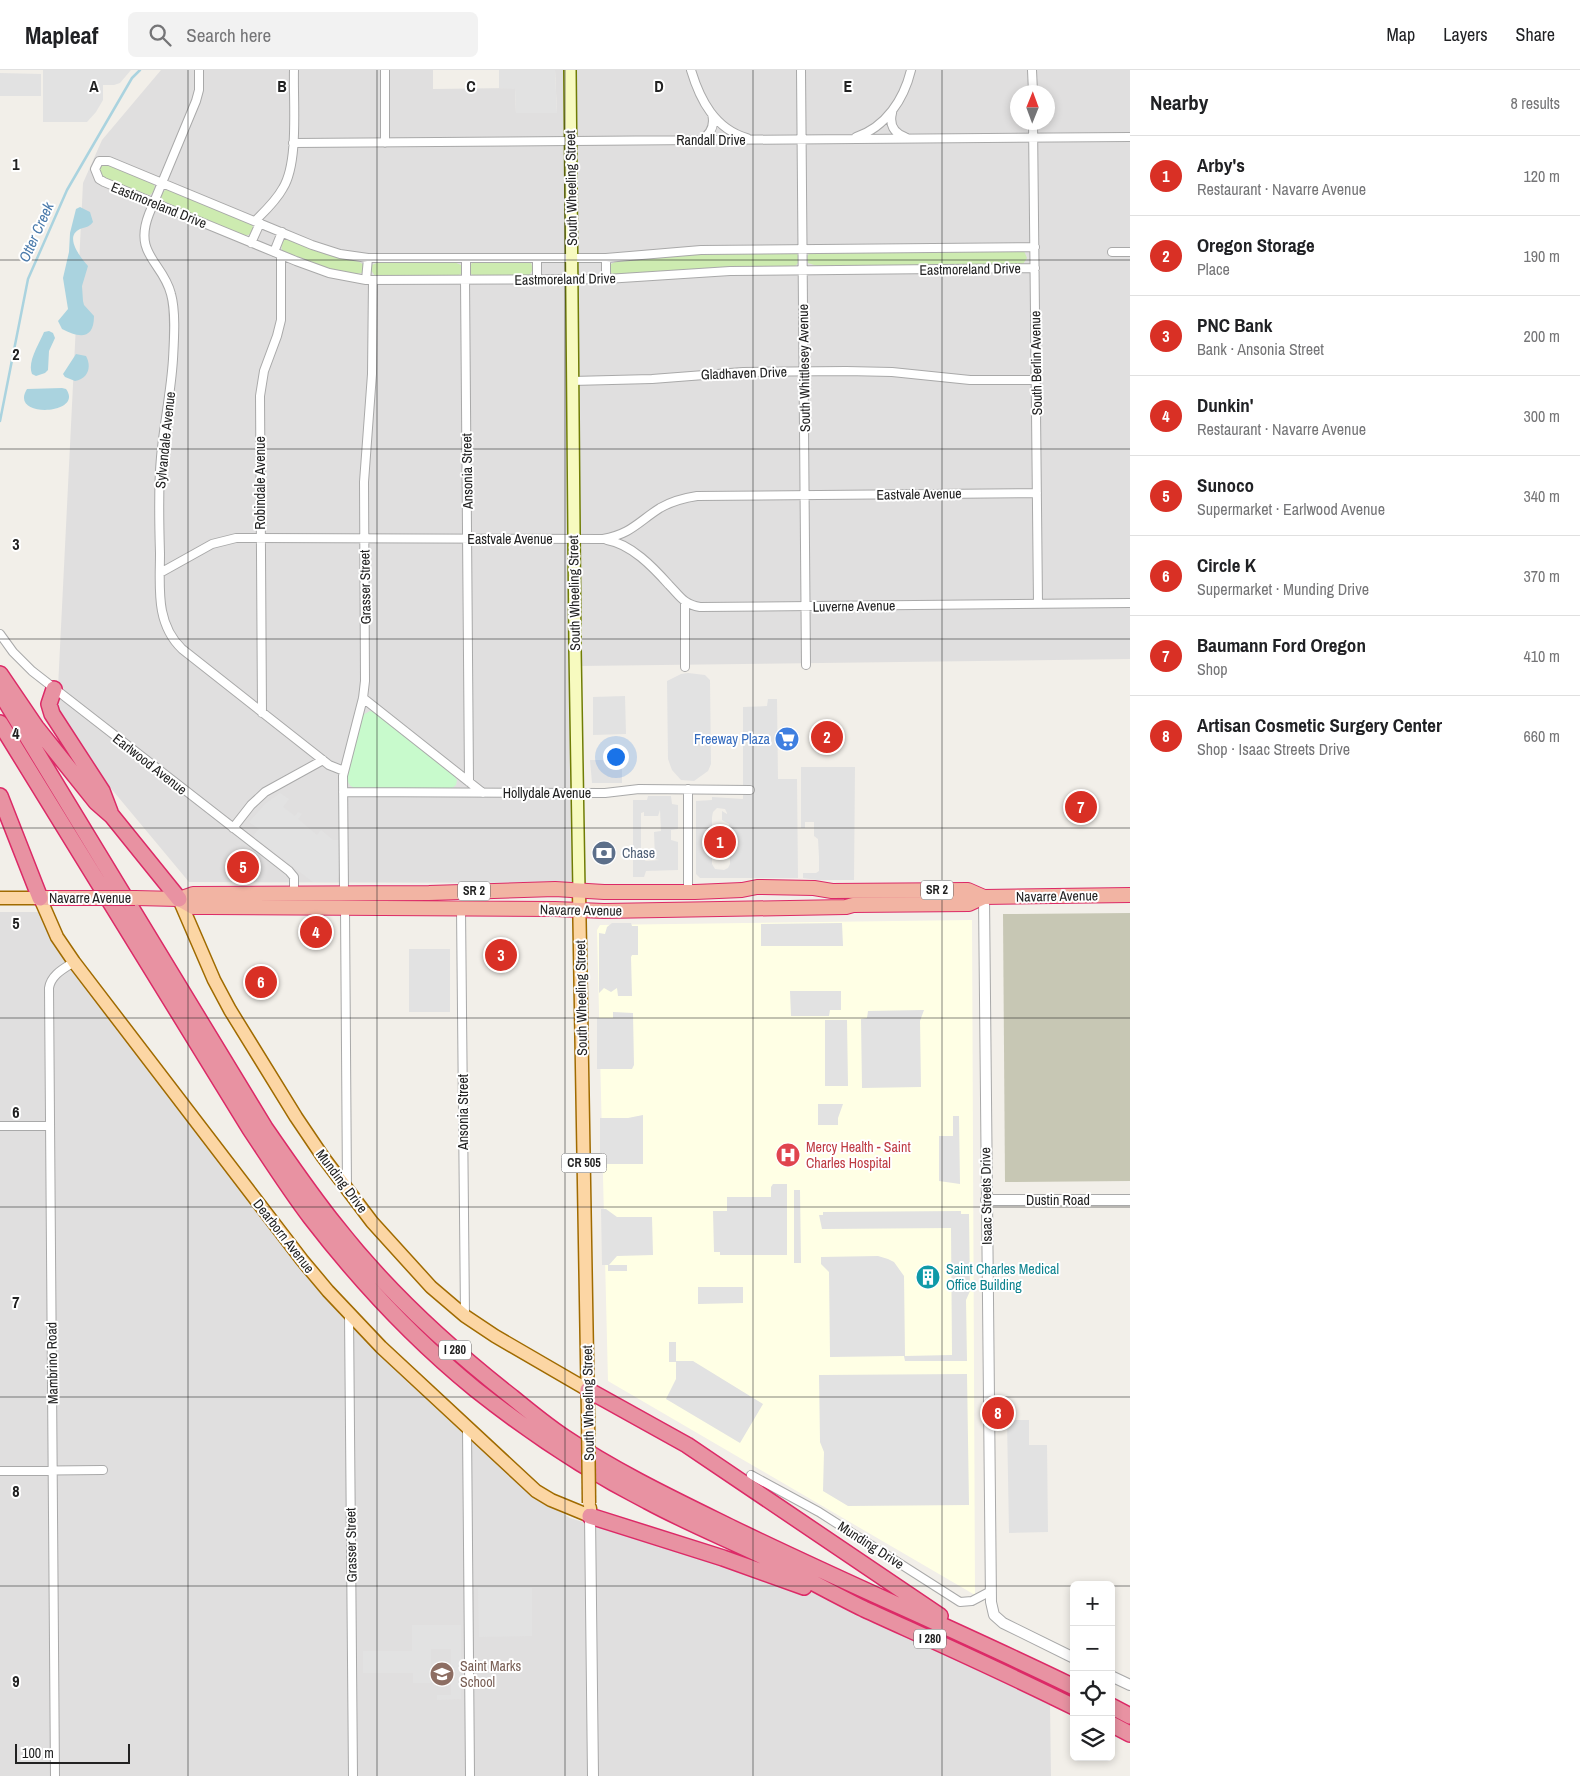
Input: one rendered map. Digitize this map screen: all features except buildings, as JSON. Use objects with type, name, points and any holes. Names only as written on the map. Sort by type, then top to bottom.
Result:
[{"type":"highway","points":[[0,674],[36,727],[96,802],[112,816],[179,899]]},
{"type":"highway","points":[[54,689],[49,704],[52,714],[102,791],[112,816]]},
{"type":"highway","name":"I 280","points":[[0,692],[270,1136],[336,1227],[403,1302],[478,1371],[561,1436],[584,1450],[670,1498],[756,1540],[1070,1685]]},
{"type":"highway","name":"I 280","points":[[0,723],[250,1129],[312,1218],[386,1306],[474,1388],[584,1466],[648,1502],[861,1607],[999,1670],[1070,1705]]},
{"type":"highway","points":[[0,796],[40,898]]},
{"type":"highway","name":"Navarre Avenue","points":[[40,898],[179,899],[193,894],[430,893],[536,889],[604,892],[688,892],[742,890],[757,887],[806,888],[832,891],[968,890],[984,896],[1130,895]]},
{"type":"highway","points":[[695,910],[720,902],[801,899],[806,895],[806,888]]},
{"type":"highway","points":[[853,905],[860,897],[889,896],[915,890]]},
{"type":"highway","points":[[231,908],[231,902],[234,900],[288,900],[315,892]]},
{"type":"highway","points":[[294,908],[338,902],[342,899],[343,892]]},
{"type":"highway","name":"Navarre Avenue","points":[[179,899],[192,907],[231,908],[695,910],[846,907],[853,905],[969,904],[984,896]]},
{"type":"highway","points":[[588,1390],[681,1441],[931,1611],[997,1650]]},
{"type":"highway","points":[[590,1509],[861,1607]]},
{"type":"highway","points":[[1115,1708],[1130,1716]]},
{"type":"highway","points":[[1115,1726],[1130,1734]]},
{"type":"main road","name":"South Wheeling Street","points":[[570,70],[579,910],[590,1509]]},
{"type":"main road","name":"Navarre Avenue","points":[[0,898],[40,898]]},
{"type":"main road","name":"Dearborn Avenue","points":[[40,898],[57,936],[74,962],[302,1260],[349,1314],[467,1428],[536,1491],[551,1500],[590,1509]]},
{"type":"main road","name":"Munding Drive","points":[[179,899],[214,980],[230,1010],[296,1117],[347,1191],[388,1241],[431,1287],[465,1316],[495,1336],[588,1390]]},
{"type":"street","name":"Sylvandale Avenue","points":[[199,70],[199,90],[196,101],[154,202],[146,223],[144,237],[148,255],[169,286],[173,305],[172,374],[160,477],[161,611],[167,628],[176,643],[329,765],[344,771]]},
{"type":"street","points":[[252,243],[258,222],[286,184],[291,169],[294,70]]},
{"type":"street","points":[[385,70],[385,143]]},
{"type":"street","points":[[691,70],[701,96],[715,119],[739,136],[754,140]]},
{"type":"street","name":"South Whittlesey Avenue","points":[[801,70],[806,665]]},
{"type":"street","points":[[846,139],[873,130],[886,120],[904,90],[911,70]]},
{"type":"street","points":[[1032,70],[1033,85]]},
{"type":"street","points":[[893,109],[890,120],[894,129],[898,134],[910,139]]},
{"type":"street","points":[[697,141],[708,136],[713,128],[713,116],[711,113]]},
{"type":"street","name":"South Berlin Avenue","points":[[1033,130],[1038,604]]},
{"type":"street","name":"Randall Drive","points":[[293,143],[1130,137]]},
{"type":"street","name":"Eastmoreland Drive","points":[[1034,247],[702,250],[606,258],[368,258],[326,250],[109,161],[99,161],[96,165],[96,175],[99,179],[278,254],[329,273],[370,280],[606,279],[711,272],[1035,268]]},
{"type":"street","points":[[278,254],[282,232]]},
{"type":"street","points":[[1112,252],[1130,252]]},
{"type":"street","name":"Robindale Avenue","points":[[262,713],[260,396],[264,371],[281,320],[278,254]]},
{"type":"street","name":"Grasser Street","points":[[343,892],[344,771],[363,698],[365,681],[365,464],[372,374],[368,258]]},
{"type":"street","points":[[537,258],[537,279]]},
{"type":"street","points":[[606,258],[606,279]]},
{"type":"street","name":"Ansonia Street","points":[[466,259],[469,782]]},
{"type":"street","name":"Gladhaven Drive","points":[[572,381],[640,380],[736,372],[804,371],[867,371],[970,380],[1036,380]]},
{"type":"street","name":"Eastvale Avenue","points":[[160,573],[216,542],[236,538],[603,539],[627,532],[661,508],[675,501],[704,495],[1037,492]]},
{"type":"street","points":[[603,539],[623,544],[633,550],[685,602],[685,668]]},
{"type":"street","name":"Luverne Avenue","points":[[685,602],[705,607],[1130,603]]},
{"type":"street","name":"Earlwood Avenue","points":[[0,634],[13,652],[32,671],[292,874],[294,877],[294,894]]},
{"type":"street","points":[[363,698],[483,793]]},
{"type":"street","points":[[233,828],[251,805],[265,792],[323,760]]},
{"type":"street","name":"Hollydale Avenue","points":[[343,792],[615,793],[639,789],[750,790]]},
{"type":"street","points":[[688,789],[688,892]]},
{"type":"street","name":"Isaac Streets Drive","points":[[984,896],[991,1591],[994,1615],[1010,1627],[1070,1656]]},
{"type":"street","points":[[345,908],[347,1191]]},
{"type":"street","name":"Ansonia Street","points":[[461,909],[465,1316]]},
{"type":"street","name":"Mambrino Road","points":[[55,1776],[48,988],[55,975],[74,962]]},
{"type":"street","points":[[0,1126],[49,1126]]},
{"type":"street","name":"Dustin Road","points":[[986,1200],[1130,1200]]},
{"type":"street","name":"Grasser Street","points":[[349,1314],[353,1776]]},
{"type":"street","points":[[467,1428],[470,1776]]},
{"type":"street","points":[[0,1471],[53,1472],[103,1470]]},
{"type":"street","name":"Munding Drive","points":[[751,1474],[820,1512],[960,1602],[972,1601],[991,1591]]},
{"type":"street","name":"South Wheeling Street","points":[[590,1509],[593,1776]]},
{"type":"street","points":[[1115,1678],[1130,1685]]},
{"type":"shaded area","points":[[43,70],[131,70],[120,83],[103,85],[103,100],[87,122],[43,122]]},
{"type":"shaded area","points":[[161,70],[433,70],[433,89],[515,88],[516,113],[557,113],[555,70],[1130,70],[1130,659],[579,666],[583,883],[189,882],[109,786],[57,708],[83,183],[102,140]]},
{"type":"shaded area","points":[[499,70],[555,70],[557,113],[516,113],[515,89],[499,88]]},
{"type":"shaded area","points":[[0,73],[41,74],[41,96],[0,96]]},
{"type":"shaded area","points":[[681,674],[705,675],[710,680],[711,764],[708,771],[694,781],[681,780],[672,770],[668,759],[667,681]]},
{"type":"shaded area","points":[[625,696],[626,734],[593,735],[593,697]]},
{"type":"shaded area","points":[[768,699],[777,699],[778,779],[797,779],[798,878],[700,878],[696,874],[696,801],[712,800],[712,797],[743,799],[743,707],[767,706]],"holes":[[[717,808],[725,809],[727,814],[722,811],[722,820],[729,824],[730,864],[724,870],[715,869],[712,864],[712,817],[713,812]]]},
{"type":"shaded area","points":[[590,760],[622,760],[622,783],[592,783]]},
{"type":"shaded area","points":[[801,767],[855,767],[854,880],[803,878],[803,873],[816,873],[819,871],[819,857],[818,839],[814,836],[814,822],[805,822],[805,828],[801,828]]},
{"type":"shaded area","points":[[280,793],[289,799],[283,807],[295,816],[298,812],[302,814],[298,819],[317,835],[321,830],[333,840],[339,840],[339,874],[337,882],[313,882],[253,836],[259,829],[249,822],[265,804]]},
{"type":"shaded area","points":[[648,796],[671,796],[672,804],[678,805],[678,829],[671,830],[671,840],[678,842],[678,870],[646,871],[644,877],[633,877],[633,800],[647,800]],"holes":[[[660,810],[661,831],[654,832],[655,859],[659,860],[646,861],[641,855],[641,813],[644,812],[644,816],[658,816]]]},
{"type":"shaded area","points":[[0,912],[38,912],[73,969],[340,1315],[536,1497],[570,1518],[817,1594],[1050,1705],[1051,1776],[0,1776]]},
{"type":"shaded area","points":[[1130,913],[1130,1181],[1005,1182],[1003,914]]},
{"type":"shaded area","name":"Mercy Health - Saint Charles Hospital","points":[[972,920],[975,1595],[608,1381],[597,930],[600,925]]},
{"type":"shaded area","points":[[612,923],[631,923],[632,926],[638,926],[638,955],[632,955],[631,957],[632,996],[618,996],[617,988],[611,992],[604,988],[599,993],[599,933],[605,934],[607,927]]},
{"type":"shaded area","points":[[842,923],[843,946],[761,946],[761,924]]},
{"type":"shaded area","points":[[409,949],[450,949],[450,1012],[409,1012]]},
{"type":"shaded area","points":[[790,991],[841,991],[841,1010],[830,1010],[829,1016],[791,1016]]},
{"type":"shaded area","points":[[924,1010],[920,1021],[921,1087],[862,1088],[861,1019],[867,1018],[868,1011]]},
{"type":"shaded area","points":[[613,1012],[633,1013],[634,1065],[632,1069],[597,1069],[597,1018],[613,1018]]},
{"type":"shaded area","points":[[825,1020],[847,1020],[848,1086],[825,1086]]},
{"type":"shaded area","points":[[818,1104],[843,1104],[838,1118],[838,1125],[818,1125]]},
{"type":"shaded area","points":[[643,1115],[643,1164],[600,1164],[600,1118],[628,1118]]},
{"type":"shaded area","points":[[953,1116],[959,1116],[960,1184],[939,1181],[939,1136],[953,1136]]},
{"type":"shaded area","points":[[773,1184],[787,1184],[787,1255],[720,1255],[720,1252],[714,1252],[713,1211],[727,1211],[727,1197],[771,1197],[771,1187]]},
{"type":"shaded area","points":[[794,1190],[800,1190],[801,1263],[794,1263]]},
{"type":"shaded area","points":[[601,1209],[606,1209],[617,1217],[652,1217],[653,1255],[617,1256],[609,1265],[627,1265],[627,1271],[608,1271],[608,1265],[602,1265]]},
{"type":"shaded area","points":[[961,1211],[961,1214],[969,1214],[970,1291],[966,1300],[967,1361],[905,1361],[904,1356],[830,1357],[829,1272],[821,1264],[821,1257],[878,1256],[894,1262],[904,1276],[905,1356],[952,1355],[951,1228],[822,1229],[819,1215],[823,1215],[823,1212]]},
{"type":"shaded area","points":[[698,1287],[743,1287],[743,1303],[698,1304]]},
{"type":"shaded area","points":[[669,1342],[676,1342],[676,1361],[693,1361],[763,1404],[740,1443],[666,1399],[676,1379],[676,1362],[669,1362]]},
{"type":"shaded area","points":[[967,1374],[969,1505],[848,1506],[823,1491],[824,1452],[820,1442],[819,1375]]},
{"type":"shaded area","points":[[1007,1420],[1029,1420],[1029,1445],[1047,1445],[1048,1532],[1009,1533]]},
{"type":"shaded area","points":[[478,1588],[532,1588],[532,1636],[479,1637]]},
{"type":"shaded area","points":[[412,1625],[461,1625],[461,1699],[437,1700],[437,1695],[451,1695],[451,1649],[431,1649],[431,1683],[413,1683],[413,1673],[363,1673],[363,1651],[412,1651]]},
{"type":"green space","points":[[104,163],[152,182],[155,187],[153,192],[150,195],[144,194],[101,176],[98,166]]},
{"type":"green space","points":[[167,189],[251,223],[253,227],[251,234],[244,236],[165,202],[161,197],[162,193]]},
{"type":"green space","points":[[285,239],[358,261],[364,265],[363,272],[347,274],[284,252],[281,243]]},
{"type":"green space","points":[[1024,251],[1027,258],[1023,264],[1019,265],[817,266],[808,263],[807,257],[810,252]]},
{"type":"green space","points":[[794,252],[799,258],[795,266],[733,267],[619,275],[611,273],[611,264],[617,261],[694,255]]},
{"type":"green space","points":[[379,262],[454,262],[461,265],[462,268],[461,274],[456,276],[375,276],[371,270],[372,265]]},
{"type":"green space","points":[[475,262],[528,262],[531,263],[533,269],[529,276],[474,276],[470,273],[469,268]]},
{"type":"green space","points":[[370,711],[374,712],[454,776],[457,780],[456,785],[452,788],[359,789],[350,785],[347,776],[363,715]]},
{"type":"water","points":[[80,207],[90,212],[93,222],[89,226],[80,229],[73,237],[75,248],[88,266],[82,286],[83,301],[84,305],[94,316],[91,329],[84,335],[74,334],[62,329],[58,321],[68,309],[63,278],[69,252],[70,233],[76,209]]},
{"type":"water","points":[[49,331],[53,333],[55,338],[49,351],[48,370],[36,376],[32,374],[32,359],[44,332]]},
{"type":"water","points":[[76,354],[86,356],[89,368],[83,378],[75,381],[65,377],[63,374]]},
{"type":"water","points":[[27,389],[66,389],[69,398],[65,404],[57,408],[36,409],[28,405],[24,399]]},
{"type":"waterway","name":"Otter Creek","points":[[0,421],[28,279],[67,190],[132,78],[140,70]]},
{"type":"place","name":"Oregon Storage","points":[[827,737]]},
{"type":"place","name":"Freeway Plaza","points":[[787,739]]},
{"type":"place","name":"Baumann Ford Oregon","points":[[1081,807]]},
{"type":"place","name":"Arby's","points":[[720,842]]},
{"type":"place","name":"Chase","points":[[604,853]]},
{"type":"place","name":"Sunoco","points":[[243,867]]},
{"type":"place","name":"Dunkin'","points":[[316,932]]},
{"type":"place","name":"PNC Bank","points":[[501,955]]},
{"type":"place","name":"Circle K","points":[[261,982]]},
{"type":"place","name":"Mercy Health - Saint Charles Hospital","points":[[788,1155]]},
{"type":"place","name":"Saint Charles Medical Office Building","points":[[928,1277]]},
{"type":"place","name":"Artisan Cosmetic Surgery Center","points":[[998,1413]]},
{"type":"place","name":"Saint Marks School","points":[[442,1674]]}]
